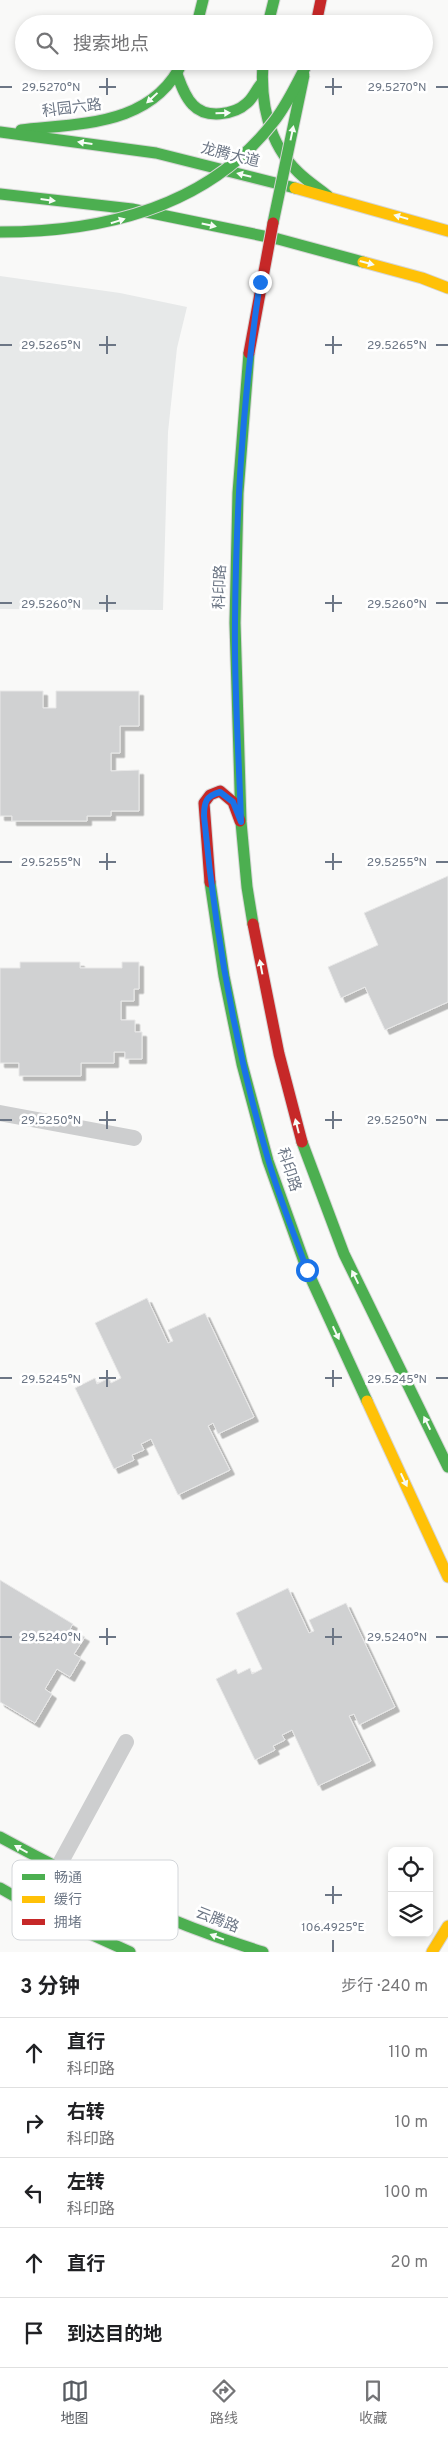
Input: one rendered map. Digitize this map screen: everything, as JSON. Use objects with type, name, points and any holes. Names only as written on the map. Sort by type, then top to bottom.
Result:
[{"type":"main road","points":[[199,15],[203,0]]},
{"type":"main road","points":[[270,15],[274,0]]},
{"type":"main road","points":[[318,15],[321,0]]},
{"type":"main road","name":"科园六路","points":[[1,132],[110,120],[147,104],[177,74],[179,70]]},
{"type":"main road","points":[[262,70],[260,84],[270,131],[290,164],[328,196]]},
{"type":"main road","points":[[0,232],[22,233],[100,226],[161,207],[209,182],[246,151],[279,116],[303,70]]},
{"type":"main road","name":"科印路","points":[[305,70],[260,282],[249,353],[238,493],[235,623],[241,822],[260,968],[279,1054],[303,1146],[344,1254],[448,1467]]},
{"type":"main road","points":[[177,74],[186,95],[196,107],[212,114],[231,113],[246,103],[260,84]]},
{"type":"main road","name":"龙腾大道","points":[[1,132],[156,153],[328,196],[448,231]]},
{"type":"main road","points":[[0,194],[132,209],[278,239],[422,278],[448,288]]},
{"type":"main road","name":"科印路","points":[[241,822],[233,802],[220,792],[210,795],[204,803],[211,896],[224,976],[242,1064],[268,1161],[307,1270],[448,1577]]},
{"type":"main road","name":"云腾路","points":[[0,1837],[41,1860]]},
{"type":"main road","points":[[0,1888],[12,1895]]},
{"type":"main road","name":"云腾路","points":[[178,1922],[233,1944],[263,1952]]},
{"type":"main road","points":[[432,1952],[448,1926]]},
{"type":"main road","points":[[104,1940],[130,1952]]},
{"type":"lane","points":[[0,1113],[134,1138]]},
{"type":"lane","points":[[62,1860],[126,1742]]},
{"type":"shaded area","points":[[0,276],[120,293],[187,307],[177,348],[168,432],[163,610],[0,609]]},
{"type":"building","points":[[0,691],[43,691],[43,708],[56,708],[56,691],[139,691],[139,726],[120,726],[120,753],[111,753],[111,771],[139,770],[139,811],[111,811],[111,816],[87,816],[87,821],[12,821],[12,816],[0,816]]},
{"type":"building","points":[[448,876],[448,1002],[385,1030],[365,987],[341,998],[328,967],[378,945],[364,913]]},
{"type":"building","points":[[20,962],[80,962],[80,968],[122,968],[122,962],[139,962],[139,989],[134,989],[134,1001],[121,1001],[121,1020],[135,1020],[135,1032],[142,1032],[142,1059],[125,1059],[125,1052],[114,1052],[114,1063],[81,1063],[81,1076],[19,1076],[19,1063],[0,1063],[0,968],[20,968]]},
{"type":"building","points":[[147,1298],[168,1343],[173,1341],[168,1330],[205,1313],[254,1417],[218,1434],[213,1423],[208,1426],[230,1470],[178,1495],[151,1439],[141,1444],[144,1450],[132,1455],[134,1460],[114,1469],[75,1388],[95,1378],[97,1384],[109,1378],[111,1383],[121,1378],[95,1323]]},
{"type":"building","points":[[0,1580],[73,1624],[70,1629],[85,1637],[74,1654],[81,1658],[70,1677],[57,1669],[45,1689],[52,1694],[35,1723],[0,1702]]},
{"type":"building","points":[[288,1588],[309,1633],[314,1631],[309,1620],[346,1603],[395,1707],[359,1725],[354,1714],[349,1716],[371,1761],[318,1786],[292,1730],[282,1735],[285,1740],[273,1746],[275,1750],[255,1760],[216,1679],[236,1669],[238,1674],[250,1668],[252,1674],[262,1669],[236,1613]]},
{"type":"traffic: fast","points":[[199,15],[203,0]]},
{"type":"traffic: fast","points":[[270,15],[274,0]]},
{"type":"traffic: fast","points":[[21,130],[91,122],[135,110],[154,98],[170,82],[177,70]]},
{"type":"traffic: fast","points":[[262,70],[263,91],[268,121],[279,148],[298,172],[328,196]]},
{"type":"traffic: fast","points":[[0,232],[78,227],[115,220],[152,209],[186,194],[219,174],[248,150],[280,113],[304,70]]},
{"type":"traffic: fast","points":[[177,74],[185,95],[190,102],[199,109],[212,114],[228,113],[241,107],[251,99],[261,84]]},
{"type":"traffic: fast","points":[[273,223],[304,75]]},
{"type":"traffic: fast","points":[[0,132],[156,153],[295,188]]},
{"type":"traffic: fast","points":[[0,194],[132,209],[278,239],[363,262]]},
{"type":"traffic: fast","points":[[249,353],[238,493],[235,623],[241,822],[247,887],[253,924]]},
{"type":"traffic: fast","points":[[210,882],[224,976],[242,1064],[268,1161],[307,1270],[367,1401]]},
{"type":"traffic: fast","points":[[302,1142],[344,1254],[448,1467]]},
{"type":"traffic: fast","points":[[0,1837],[45,1860]]},
{"type":"traffic: fast","points":[[0,1888],[12,1895]]},
{"type":"traffic: fast","points":[[178,1922],[263,1952]]},
{"type":"traffic: fast","points":[[104,1940],[130,1952]]},
{"type":"traffic: slow","points":[[295,188],[448,231]]},
{"type":"traffic: slow","points":[[363,262],[422,278],[448,288]]},
{"type":"traffic: slow","points":[[367,1401],[448,1577]]},
{"type":"traffic: slow","points":[[432,1952],[448,1926]]},
{"type":"traffic: jam","points":[[318,15],[321,0]]},
{"type":"traffic: jam","points":[[249,353],[273,223]]},
{"type":"traffic: jam","points":[[210,882],[204,803],[210,795],[220,791],[233,802],[240,821]]},
{"type":"traffic: jam","points":[[253,924],[279,1054],[302,1142]]},
{"type":"route","points":[[260,282],[249,353],[238,493],[235,623],[241,822],[233,802],[228,796],[220,792],[210,795],[204,803],[204,816],[211,896],[224,976],[242,1064],[268,1161],[307,1270]]}]
